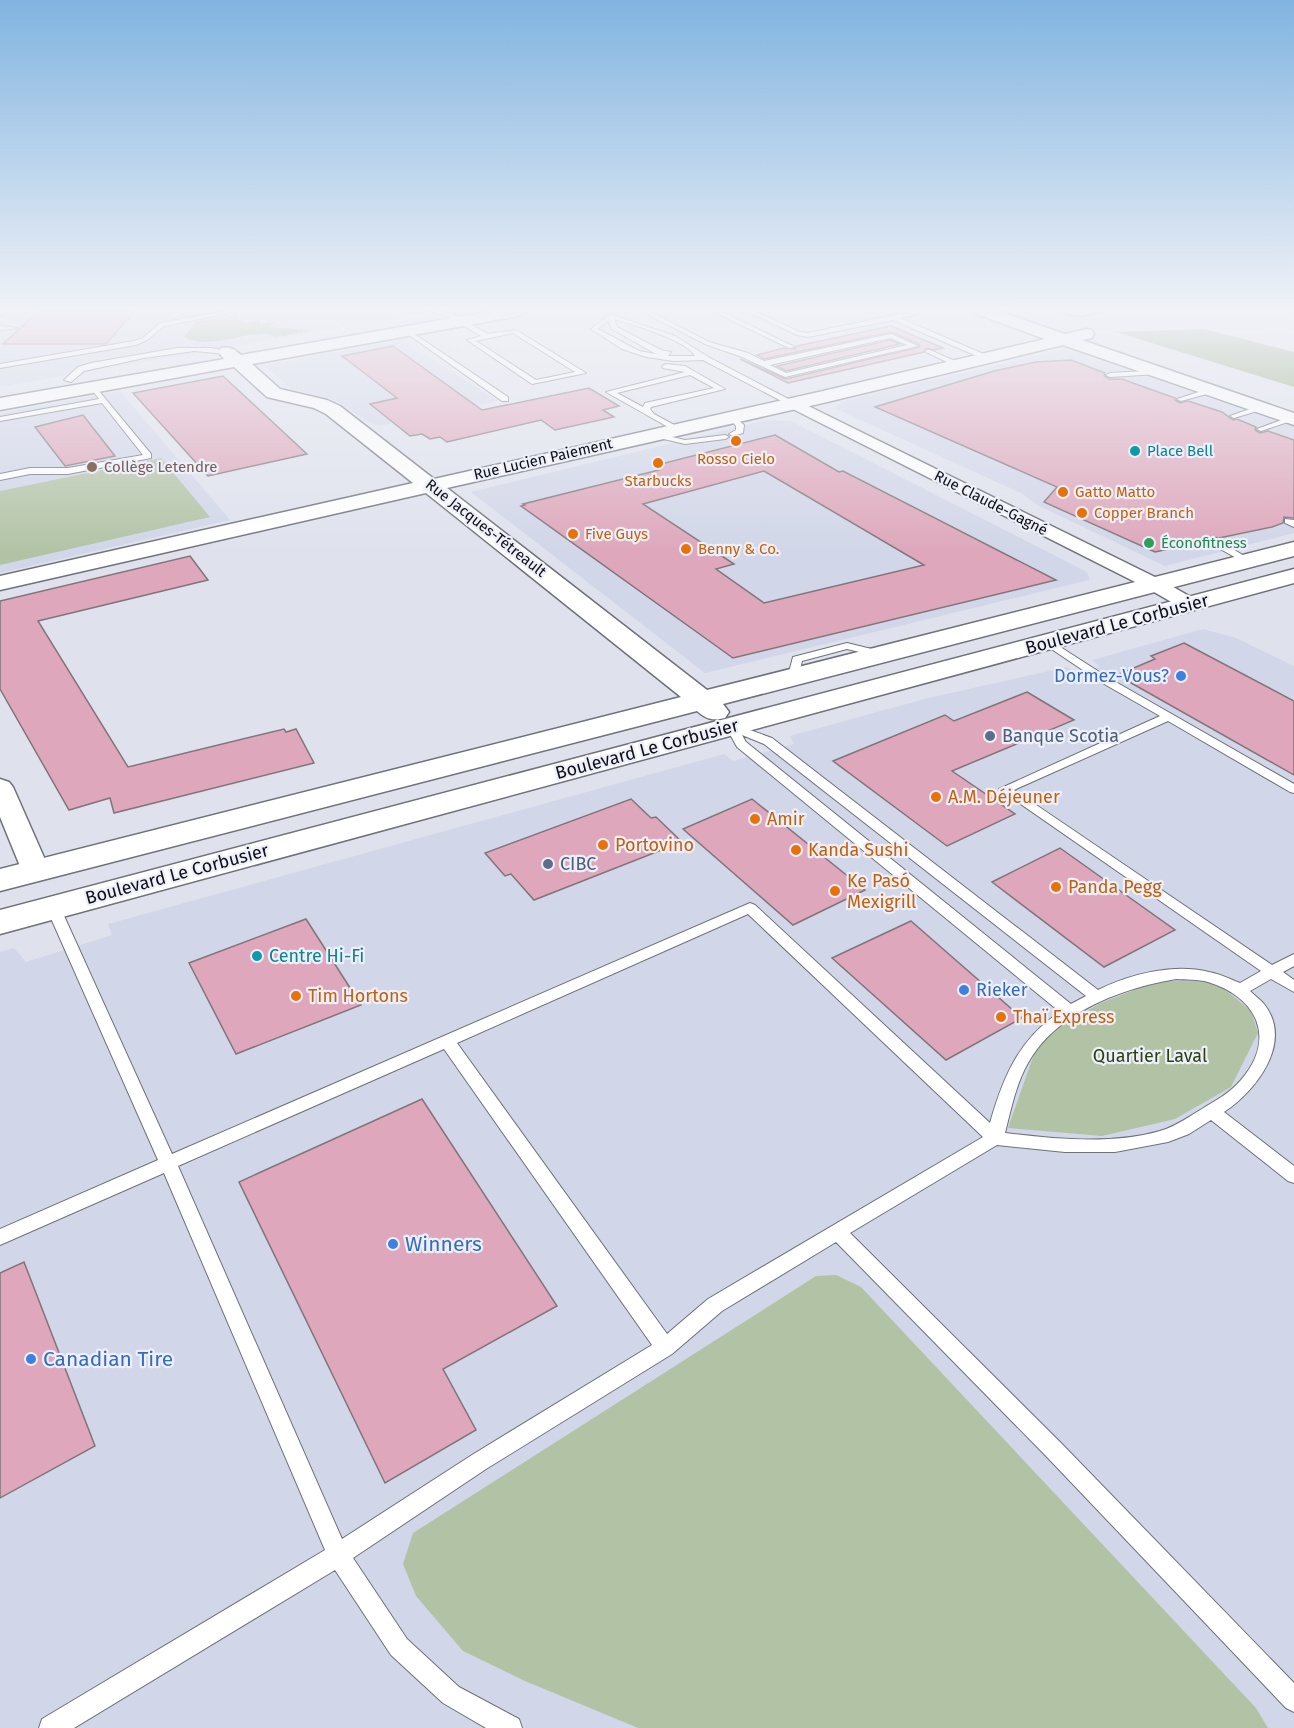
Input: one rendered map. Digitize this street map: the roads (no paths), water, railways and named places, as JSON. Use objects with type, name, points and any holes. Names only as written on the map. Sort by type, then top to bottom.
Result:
[{"type":"street","points":[[0,404],[104,392]]},
{"type":"street","name":"Rue Jacques-Tétreault","points":[[272,392],[330,408],[702,700],[732,727]]},
{"type":"street","name":"Rue Lucien Paiement","points":[[0,583],[431,485],[652,425],[675,429],[730,429],[792,403],[841,392]]},
{"type":"street","points":[[1217,392],[1261,407],[1293,414]]},
{"type":"street","points":[[1235,392],[1293,414]]},
{"type":"street","name":"Rue Claude-Gagné","points":[[792,403],[1189,604]]},
{"type":"street","name":"Boulevard Le Corbusier","points":[[0,880],[1294,549]]},
{"type":"street","name":"Boulevard Le Corbusier","points":[[0,922],[1294,576]]},
{"type":"street","points":[[0,787],[53,908]]},
{"type":"lane","points":[[494,392],[505,399]]},
{"type":"lane","points":[[609,392],[652,425],[685,442],[730,429]]},
{"type":"lane","points":[[652,425],[646,409],[648,405],[709,392]]},
{"type":"lane","points":[[770,392],[792,403]]},
{"type":"lane","points":[[1217,392],[1188,402],[1217,392]]},
{"type":"lane","points":[[0,419],[99,393],[148,456],[68,471],[30,471],[0,477]]},
{"type":"lane","points":[[1234,416],[1261,407]]},
{"type":"lane","points":[[1262,429],[1293,414]]},
{"type":"lane","points":[[1211,540],[1248,561]]},
{"type":"lane","points":[[1048,642],[1103,679],[1294,789]]},
{"type":"lane","points":[[1168,717],[1005,789],[1294,987]]},
{"type":"lane","points":[[732,727],[763,738],[1097,997]]},
{"type":"lane","points":[[732,727],[741,744],[1069,1011]]},
{"type":"lane","points":[[790,784],[812,775]]},
{"type":"lane","points":[[53,908],[168,1163],[338,1555],[399,1647],[451,1695],[510,1728]]},
{"type":"lane","points":[[0,1237],[750,908],[995,1138],[1045,1145],[1107,1146],[1182,1129],[1239,1095],[1259,1066],[1266,1046],[1267,1025],[1259,1008],[1242,990],[1216,978],[1188,974],[1154,976],[1130,983],[1069,1011],[1034,1041],[1021,1060],[1009,1086],[995,1138],[715,1305],[665,1348],[479,1462],[338,1555],[51,1728]]},
{"type":"lane","points":[[1242,990],[1294,959]]},
{"type":"lane","points":[[447,1041],[665,1348]]},
{"type":"lane","points":[[1211,1111],[1294,1176]]},
{"type":"lane","points":[[838,1233],[1054,1450],[1294,1700]]},
{"type":"place","name":"Rosso Cielo","points":[[736,441]]},
{"type":"place","name":"Place Bell","points":[[1135,451]]},
{"type":"place","name":"Starbucks","points":[[658,463]]},
{"type":"place","name":"Collège Letendre","points":[[92,467]]},
{"type":"place","name":"Gatto Matto","points":[[1063,492]]},
{"type":"place","name":"Copper Branch","points":[[1082,513]]},
{"type":"place","name":"Five Guys","points":[[573,534]]},
{"type":"place","name":"Éconofitness","points":[[1149,543]]},
{"type":"place","name":"Benny & Co.","points":[[686,549]]},
{"type":"place","name":"Dormez-Vous?","points":[[1181,676]]},
{"type":"place","name":"Banque Scotia","points":[[990,736]]},
{"type":"place","name":"A.M. Déjeuner","points":[[936,797]]},
{"type":"place","name":"Amir","points":[[755,819]]},
{"type":"place","name":"Portovino","points":[[603,845]]},
{"type":"place","name":"Kanda Sushi","points":[[796,850]]},
{"type":"place","name":"CIBC","points":[[548,864]]},
{"type":"place","name":"Panda Pegg","points":[[1056,887]]},
{"type":"place","name":"Ke Pasó Mexigrill","points":[[835,891]]},
{"type":"place","name":"Centre Hi-Fi","points":[[257,956]]},
{"type":"place","name":"Rieker","points":[[964,990]]},
{"type":"place","name":"Tim Hortons","points":[[296,996]]},
{"type":"place","name":"Thaï Express","points":[[1001,1017]]},
{"type":"place","name":"Winners","points":[[393,1244]]},
{"type":"place","name":"Canadian Tire","points":[[31,1359]]},
{"type":"park label","name":"Quartier Laval","points":[[1150,1056]]}]
